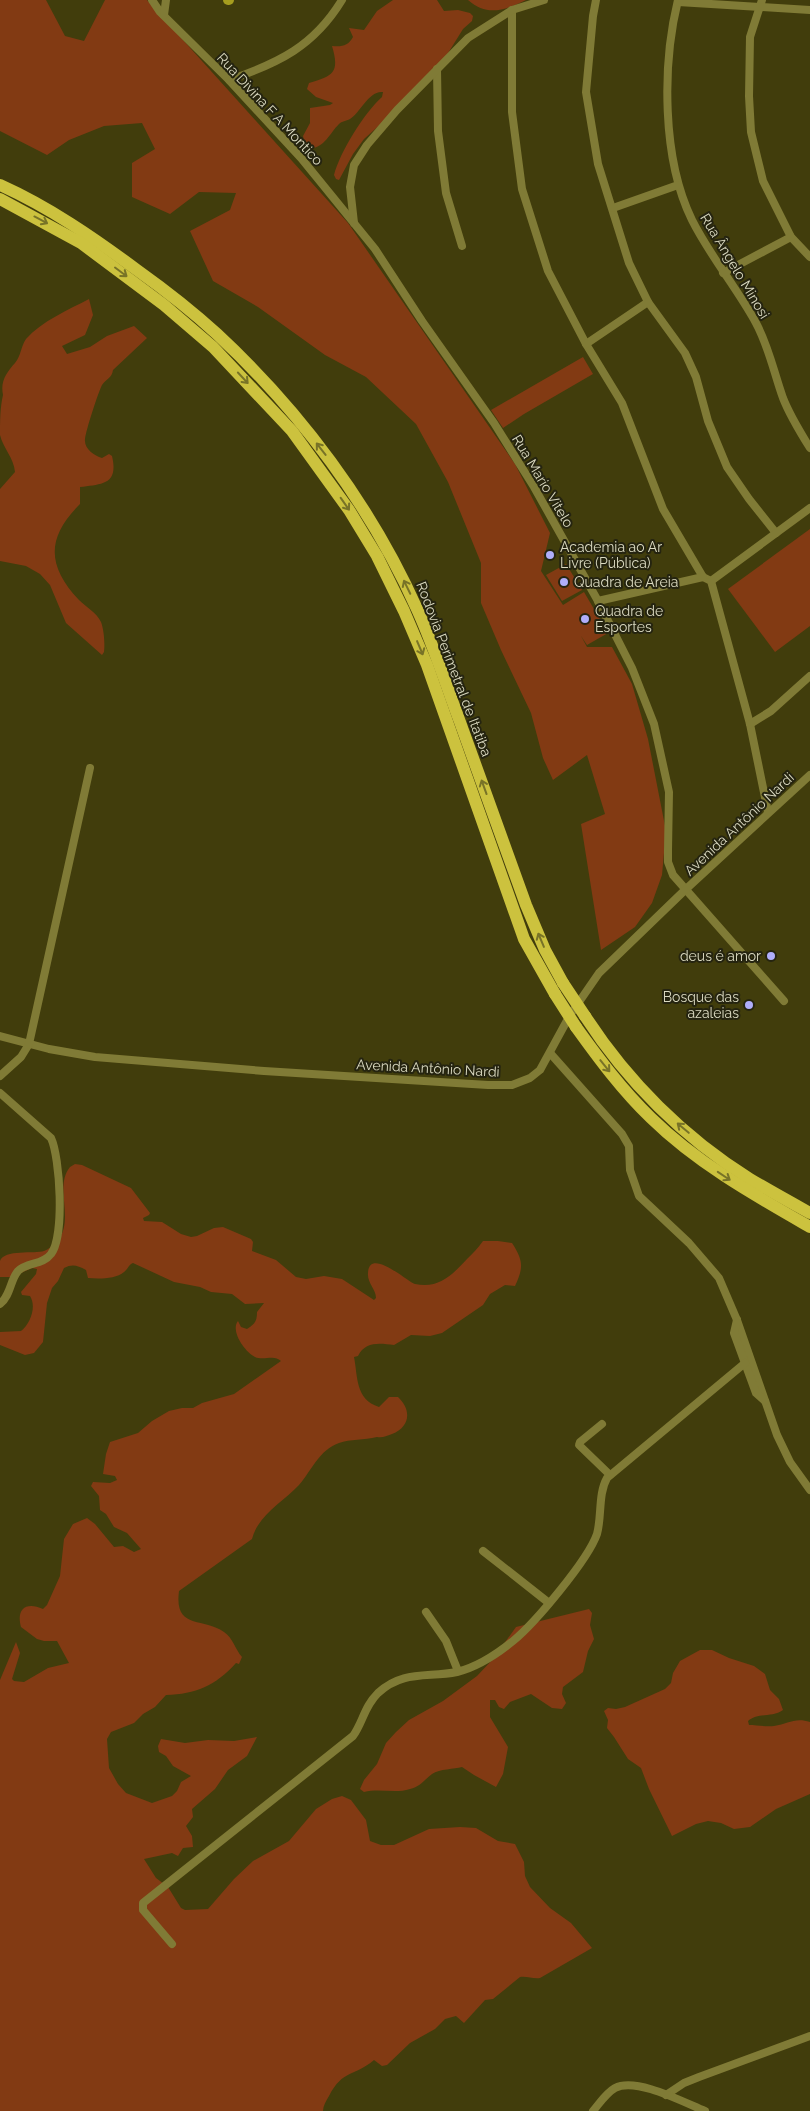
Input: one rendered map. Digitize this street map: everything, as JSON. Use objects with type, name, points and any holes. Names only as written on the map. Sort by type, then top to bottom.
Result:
[{"type":"highway","name":"Rodovia Perimetral de Itatiba","points":[[0,185],[54,212],[98,241],[174,298],[217,334],[250,367],[297,418],[327,456],[388,551],[418,611],[526,905],[545,950],[563,983],[602,1042],[640,1090],[661,1110],[733,1167],[810,1214]]},
{"type":"highway","name":"Rodovia Perimetral de Itatiba","points":[[0,199],[88,248],[164,305],[213,347],[292,431],[349,510],[377,556],[404,611],[427,665],[524,938],[576,1027],[628,1094],[672,1137],[740,1187],[810,1227]]},
{"type":"street","name":"Rua Divina F A Montico","points":[[152,0],[164,15],[229,80],[301,158],[354,223]]},
{"type":"street","points":[[164,15],[166,0]]},
{"type":"street","points":[[229,80],[264,68],[293,52],[313,37],[331,18],[342,0]]},
{"type":"street","points":[[354,223],[350,187],[354,165],[367,145],[397,110],[468,38],[512,10],[544,0]]},
{"type":"street","points":[[596,0],[586,92],[598,164],[629,263],[648,302],[685,353],[696,377],[708,421],[727,467],[748,499],[776,533]]},
{"type":"street","points":[[678,1],[760,4],[810,10]]},
{"type":"street","name":"Rua Ângelo Minosi","points":[[678,1],[668,56],[667,112],[678,185],[691,218],[756,324],[784,400],[796,426],[810,448]]},
{"type":"street","points":[[760,4],[750,37],[749,96],[751,132],[764,181],[790,238],[810,257]]},
{"type":"street","points":[[512,10],[512,112],[522,190],[548,270],[586,344],[622,403],[663,509],[703,577],[711,581],[750,724],[768,812]]},
{"type":"street","points":[[437,69],[438,131],[446,193],[462,246]]},
{"type":"street","points":[[612,208],[678,185]]},
{"type":"street","name":"Rua Mario Vitelo","points":[[354,223],[375,248],[422,321],[494,423],[534,488],[598,601],[632,668],[654,724],[670,792],[668,862],[673,875],[784,1001]]},
{"type":"street","points":[[723,272],[790,238]]},
{"type":"street","points":[[586,344],[648,302]]},
{"type":"street","points":[[711,581],[810,508]]},
{"type":"street","points":[[598,601],[703,577]]},
{"type":"street","points":[[750,724],[771,711],[810,676]]},
{"type":"street","points":[[0,1076],[16,1062],[29,1044],[90,768]]},
{"type":"street","name":"Avenida Antônio Nardi","points":[[0,1036],[50,1050],[95,1057],[264,1071],[512,1085],[530,1078],[540,1070],[570,1015],[599,973],[768,812],[810,775]]},
{"type":"street","points":[[550,1053],[622,1134],[629,1146],[630,1170],[639,1196],[689,1242],[719,1278],[737,1320],[777,1435],[790,1462],[810,1490]]},
{"type":"street","points":[[0,1093],[51,1138],[58,1166],[59,1215],[59,1228],[52,1254],[23,1268],[17,1273],[11,1290],[0,1304]]},
{"type":"street","points":[[737,1320],[734,1326],[734,1333],[756,1393],[765,1401]]},
{"type":"street","points":[[172,1944],[143,1910],[143,1903],[353,1736],[367,1707],[385,1688],[410,1676],[458,1671],[482,1662],[508,1645],[530,1626],[592,1546],[599,1524],[603,1489],[610,1475],[745,1363]]},
{"type":"street","points":[[602,1424],[580,1442],[579,1445],[610,1475]]},
{"type":"street","points":[[483,1551],[548,1603]]},
{"type":"street","points":[[426,1612],[446,1640],[458,1671]]},
{"type":"street","points":[[666,2095],[684,2083],[810,2036]]},
{"type":"street","points":[[593,2111],[613,2089],[624,2085],[637,2086],[666,2095],[705,2111]]},
{"type":"shaded area","points":[[0,0],[46,0],[65,36],[84,41],[105,0],[147,0],[348,223],[515,464],[550,533],[541,571],[563,605],[584,592],[608,633],[587,645],[581,636],[587,647],[612,647],[632,684],[648,739],[666,831],[662,875],[652,903],[635,927],[601,950],[581,824],[605,814],[587,755],[553,780],[543,758],[531,713],[481,603],[481,563],[448,482],[416,424],[366,377],[325,355],[258,307],[213,281],[190,231],[230,210],[236,193],[199,192],[170,214],[132,197],[132,163],[155,149],[142,123],[104,126],[69,140],[47,155],[0,131]]},
{"type":"shaded area","points":[[393,0],[437,0],[444,11],[458,10],[470,13],[473,16],[472,21],[463,29],[445,58],[418,91],[364,139],[353,154],[339,180],[334,175],[347,144],[360,123],[382,97],[383,92],[378,92],[369,98],[354,116],[339,124],[324,142],[310,149],[305,145],[303,136],[310,123],[310,108],[333,103],[316,97],[307,89],[309,83],[324,78],[335,68],[332,46],[342,46],[349,42],[353,37],[349,28],[364,30],[377,11]]},
{"type":"shaded area","points":[[468,0],[526,0],[511,7],[489,10],[482,9]]},
{"type":"shaded area","points":[[89,299],[93,315],[85,335],[62,346],[67,354],[90,347],[107,336],[134,326],[147,338],[113,370],[102,385],[85,439],[86,446],[99,457],[102,458],[109,454],[112,456],[113,473],[110,478],[101,484],[80,487],[80,504],[61,528],[56,540],[56,563],[61,575],[79,600],[101,622],[104,641],[104,652],[102,655],[66,623],[50,585],[40,574],[26,566],[0,561],[0,489],[15,472],[13,462],[0,435],[3,381],[17,360],[24,342],[32,333],[56,316]]},
{"type":"shaded area","points":[[583,357],[593,374],[503,428],[491,410]]},
{"type":"shaded area","points":[[810,529],[810,626],[775,652],[728,589]]},
{"type":"shaded area","name":"Quadra de Areia","points":[[566,564],[582,590],[562,601],[546,575]]},
{"type":"shaded area","points":[[75,1164],[82,1165],[131,1188],[150,1213],[143,1218],[144,1221],[162,1222],[181,1234],[191,1237],[214,1228],[223,1227],[251,1239],[253,1242],[252,1251],[276,1260],[296,1277],[306,1279],[324,1276],[342,1279],[374,1300],[376,1295],[368,1273],[370,1266],[375,1263],[390,1268],[415,1284],[424,1285],[438,1283],[450,1275],[483,1241],[512,1243],[520,1259],[521,1269],[515,1286],[505,1285],[490,1294],[483,1305],[442,1333],[430,1336],[411,1335],[394,1345],[369,1345],[358,1356],[354,1357],[357,1380],[366,1399],[379,1407],[389,1397],[398,1397],[406,1407],[406,1423],[392,1434],[383,1437],[343,1442],[326,1450],[299,1485],[265,1516],[255,1530],[252,1539],[179,1591],[181,1612],[185,1617],[227,1634],[242,1657],[239,1664],[236,1663],[220,1678],[204,1687],[187,1693],[166,1695],[155,1707],[143,1714],[134,1723],[111,1732],[107,1739],[109,1768],[118,1784],[126,1793],[152,1803],[172,1796],[177,1791],[181,1782],[191,1776],[173,1766],[166,1756],[159,1752],[158,1746],[161,1739],[185,1743],[208,1740],[234,1741],[257,1737],[247,1756],[228,1770],[215,1789],[192,1809],[193,1817],[186,1826],[192,1836],[193,1847],[183,1848],[178,1856],[172,1853],[144,1859],[156,1878],[168,1887],[181,1908],[185,1910],[208,1909],[234,1879],[253,1861],[289,1841],[316,1809],[332,1799],[342,1796],[351,1800],[366,1820],[370,1841],[381,1845],[394,1845],[429,1829],[460,1827],[476,1828],[498,1841],[515,1844],[524,1862],[525,1876],[530,1887],[550,1908],[571,1923],[592,1948],[540,1978],[520,1977],[493,1999],[485,2000],[464,2023],[456,2016],[445,2019],[435,2029],[410,2043],[387,2065],[382,2066],[374,2060],[344,2077],[334,2087],[325,2103],[323,2111],[0,2111],[0,1680],[16,1642],[20,1653],[12,1679],[14,1681],[24,1682],[48,1668],[69,1663],[57,1641],[37,1639],[21,1627],[21,1611],[27,1606],[43,1609],[47,1605],[60,1576],[64,1539],[73,1524],[87,1518],[95,1524],[114,1547],[123,1546],[134,1552],[141,1549],[127,1533],[114,1527],[106,1514],[100,1510],[99,1496],[91,1486],[93,1482],[110,1483],[117,1480],[115,1476],[103,1474],[110,1442],[138,1433],[152,1421],[169,1411],[193,1408],[202,1403],[234,1394],[281,1361],[275,1358],[255,1357],[243,1346],[237,1335],[236,1325],[238,1321],[241,1327],[247,1329],[250,1327],[255,1322],[257,1312],[264,1303],[245,1304],[232,1294],[211,1292],[200,1287],[174,1282],[133,1263],[121,1274],[102,1278],[88,1278],[86,1270],[77,1266],[64,1268],[58,1281],[52,1288],[47,1303],[43,1342],[34,1353],[25,1355],[0,1345],[0,1332],[21,1331],[30,1320],[33,1310],[32,1300],[30,1296],[22,1295],[21,1292],[36,1274],[37,1269],[32,1268],[12,1277],[0,1277],[0,1261],[3,1257],[13,1253],[44,1251],[59,1239],[65,1221],[64,1184],[70,1167]]},
{"type":"shaded area","points":[[589,1609],[592,1613],[590,1625],[594,1639],[588,1651],[583,1672],[563,1687],[562,1694],[566,1703],[562,1709],[552,1708],[531,1694],[510,1702],[504,1709],[499,1707],[495,1700],[490,1700],[490,1717],[508,1747],[503,1774],[496,1787],[462,1767],[435,1772],[417,1787],[404,1790],[364,1792],[360,1789],[364,1780],[377,1764],[386,1743],[396,1732],[409,1720],[443,1701],[477,1676],[493,1659],[516,1627]]},
{"type":"shaded area","points":[[700,1650],[712,1650],[754,1666],[765,1674],[770,1690],[779,1699],[783,1710],[774,1714],[752,1718],[748,1721],[749,1725],[771,1726],[796,1721],[810,1722],[810,1794],[776,1809],[750,1827],[734,1829],[721,1823],[708,1821],[696,1824],[672,1836],[641,1768],[628,1759],[607,1728],[608,1720],[604,1711],[608,1708],[625,1707],[665,1689],[671,1683],[673,1673],[680,1661]]},
{"type":"place","name":"Academia ao Ar Livre (Pública)","points":[[550,555]]},
{"type":"place","name":"Quadra de Areia","points":[[564,582]]},
{"type":"place","name":"Quadra de Esportes","points":[[585,619]]},
{"type":"place","name":"deus é amor","points":[[771,956]]},
{"type":"place","name":"Bosque das azaleias","points":[[749,1005]]}]
